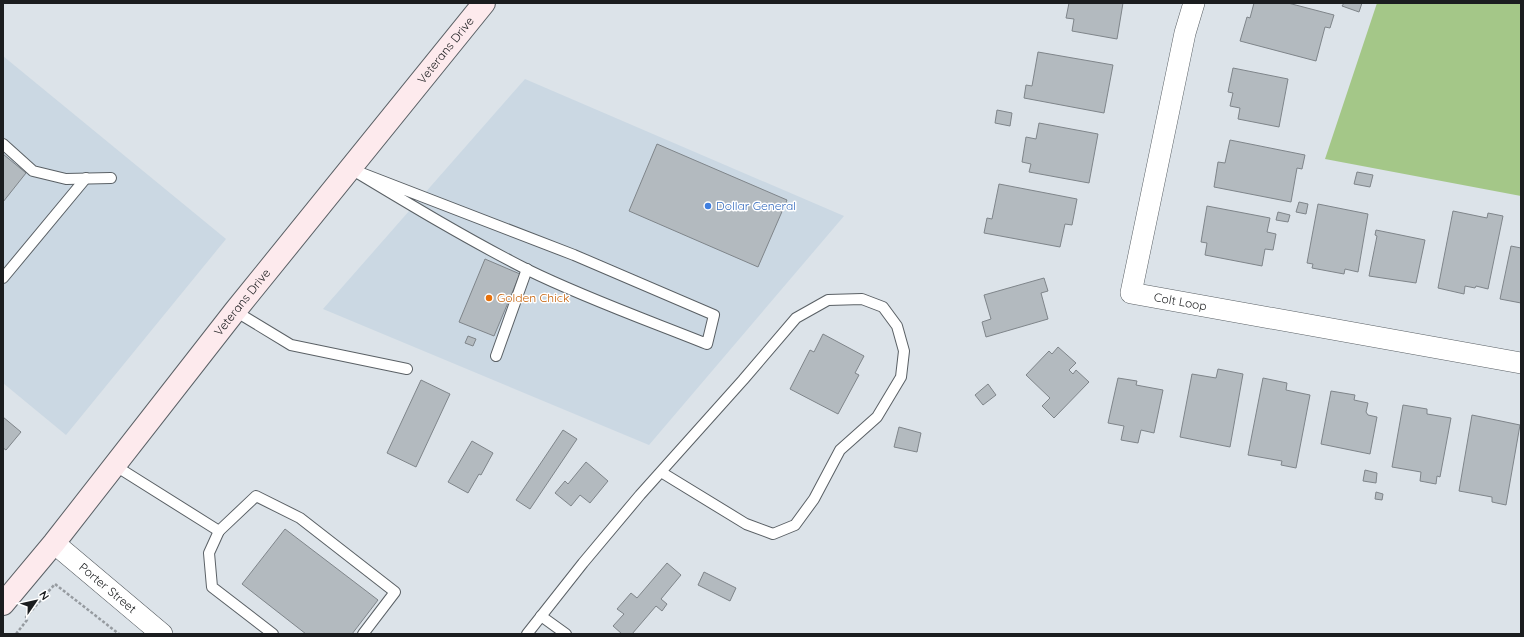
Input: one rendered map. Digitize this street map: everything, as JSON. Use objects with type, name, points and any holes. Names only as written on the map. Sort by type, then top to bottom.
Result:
[{"type":"main road","name":"Veterans Drive","points":[[3,604],[54,543],[235,311],[484,3]]},
{"type":"street","name":"Colt Loop","points":[[1194,3],[1185,32],[1131,293],[1521,363]]},
{"type":"street","name":"Porter Street","points":[[54,543],[162,634]]},
{"type":"lane","points":[[3,144],[33,171],[66,179],[111,178]]},
{"type":"lane","points":[[351,169],[581,258],[714,315],[707,344],[562,286],[527,270],[450,229],[351,169]]},
{"type":"lane","points":[[3,278],[86,178]]},
{"type":"lane","points":[[496,356],[527,270]]},
{"type":"lane","points":[[527,634],[583,563],[661,472],[796,318],[828,300],[862,298],[883,307],[897,326],[904,351],[901,377],[877,417],[840,450],[814,499],[795,525],[773,534],[753,526],[661,472]]},
{"type":"lane","points":[[235,311],[291,345],[407,370]]},
{"type":"lane","points":[[114,465],[219,531]]},
{"type":"lane","points":[[273,634],[212,587],[209,553],[219,531],[256,496],[300,518],[395,592],[363,634]]},
{"type":"lane","points":[[541,616],[566,634]]},
{"type":"path","points":[[16,634],[27,620],[26,617],[55,584],[120,634]]},
{"type":"shaded area","points":[[3,56],[226,239],[66,435],[3,383]]},
{"type":"shaded area","points":[[525,79],[844,216],[649,445],[323,309]]},
{"type":"green space","points":[[1377,3],[1521,3],[1521,196],[1325,159]]},
{"type":"building","points":[[1069,3],[1123,3],[1117,39],[1072,31],[1074,19],[1066,18]]},
{"type":"building","points":[[1254,3],[1288,3],[1334,15],[1330,28],[1325,27],[1316,61],[1240,41],[1247,17],[1250,18]]},
{"type":"building","points":[[1344,3],[1362,3],[1359,12],[1342,6]]},
{"type":"building","points":[[1038,52],[1113,65],[1104,113],[1024,98],[1026,85],[1032,86]]},
{"type":"building","points":[[1233,68],[1288,79],[1279,127],[1238,119],[1240,108],[1230,106],[1233,93],[1228,92]]},
{"type":"building","points":[[997,110],[1012,113],[1010,126],[995,123]]},
{"type":"building","points":[[1039,123],[1098,134],[1089,183],[1029,172],[1031,164],[1022,162],[1026,137],[1036,139]]},
{"type":"building","points":[[1230,140],[1305,155],[1302,169],[1297,168],[1291,202],[1214,187],[1218,162],[1225,163]]},
{"type":"building","name":"Dollar General","points":[[657,144],[787,200],[758,267],[629,211]]},
{"type":"building","points":[[3,154],[26,173],[3,202]]},
{"type":"building","points":[[1357,172],[1373,175],[1370,187],[1354,184]]},
{"type":"building","points":[[999,184],[1077,199],[1072,225],[1065,224],[1060,247],[984,233],[987,218],[992,219]]},
{"type":"building","points":[[1299,202],[1308,204],[1306,214],[1296,212]]},
{"type":"building","points":[[1318,204],[1368,214],[1358,272],[1345,269],[1344,274],[1312,268],[1313,264],[1307,263]]},
{"type":"building","points":[[1207,206],[1270,218],[1267,232],[1276,234],[1273,250],[1265,249],[1262,266],[1205,255],[1207,243],[1201,242]]},
{"type":"building","points":[[1453,211],[1487,218],[1488,213],[1503,216],[1488,289],[1476,286],[1475,288],[1465,286],[1464,294],[1438,288]]},
{"type":"building","points":[[1278,212],[1290,215],[1288,222],[1276,220]]},
{"type":"building","points":[[1376,230],[1425,240],[1416,283],[1369,276],[1377,236],[1375,235]]},
{"type":"building","points":[[1511,246],[1521,248],[1521,303],[1500,299]]},
{"type":"building","name":"Golden Chick","points":[[485,259],[520,274],[494,336],[459,322]]},
{"type":"building","points":[[1044,278],[1048,291],[1041,293],[1048,319],[986,337],[982,322],[991,319],[984,295]]},
{"type":"building","points":[[823,334],[864,356],[855,373],[859,375],[838,414],[790,389],[810,350],[814,352]]},
{"type":"building","points":[[468,336],[476,339],[473,346],[465,343]]},
{"type":"building","points":[[1058,347],[1076,363],[1069,370],[1073,374],[1076,370],[1089,382],[1054,418],[1042,406],[1050,398],[1026,375],[1049,351],[1052,354]]},
{"type":"building","points":[[1218,369],[1243,374],[1230,447],[1180,437],[1192,374],[1216,378]]},
{"type":"building","points":[[1118,378],[1137,381],[1136,385],[1163,390],[1154,433],[1141,430],[1138,443],[1121,440],[1124,426],[1108,423]]},
{"type":"building","points":[[1263,378],[1287,383],[1286,390],[1310,395],[1296,468],[1281,465],[1282,461],[1248,455]]},
{"type":"building","points":[[421,380],[450,394],[416,467],[387,453]]},
{"type":"building","points":[[988,384],[996,395],[983,405],[975,395]]},
{"type":"building","points":[[1331,391],[1355,395],[1354,400],[1368,403],[1366,412],[1368,415],[1377,417],[1370,454],[1321,444]]},
{"type":"building","points":[[1403,405],[1427,409],[1427,414],[1451,418],[1440,477],[1437,476],[1436,484],[1420,481],[1421,472],[1392,467]]},
{"type":"building","points":[[1472,415],[1520,425],[1506,505],[1492,502],[1492,497],[1459,491]]},
{"type":"building","points":[[3,417],[21,432],[6,450],[3,448]]},
{"type":"building","points":[[899,427],[921,433],[917,452],[894,447]]},
{"type":"building","points":[[563,430],[577,439],[530,509],[516,500]]},
{"type":"building","points":[[472,441],[493,453],[481,475],[479,474],[468,493],[448,482]]},
{"type":"building","points":[[586,462],[608,481],[590,503],[580,495],[571,506],[555,493],[565,481],[568,484]]},
{"type":"building","points":[[1365,470],[1377,473],[1376,483],[1363,481]]},
{"type":"building","points":[[1376,492],[1383,494],[1382,500],[1375,499]]},
{"type":"building","points":[[285,529],[378,600],[352,634],[306,634],[242,584]]},
{"type":"building","points":[[667,563],[681,575],[661,599],[667,604],[662,611],[656,606],[632,634],[622,634],[613,626],[624,614],[617,609],[631,593],[637,598]]},
{"type":"building","points":[[704,572],[736,588],[730,601],[698,585]]},
{"type":"place","name":"Dollar General","points":[[708,206]]},
{"type":"place","name":"Golden Chick","points":[[489,298]]}]
